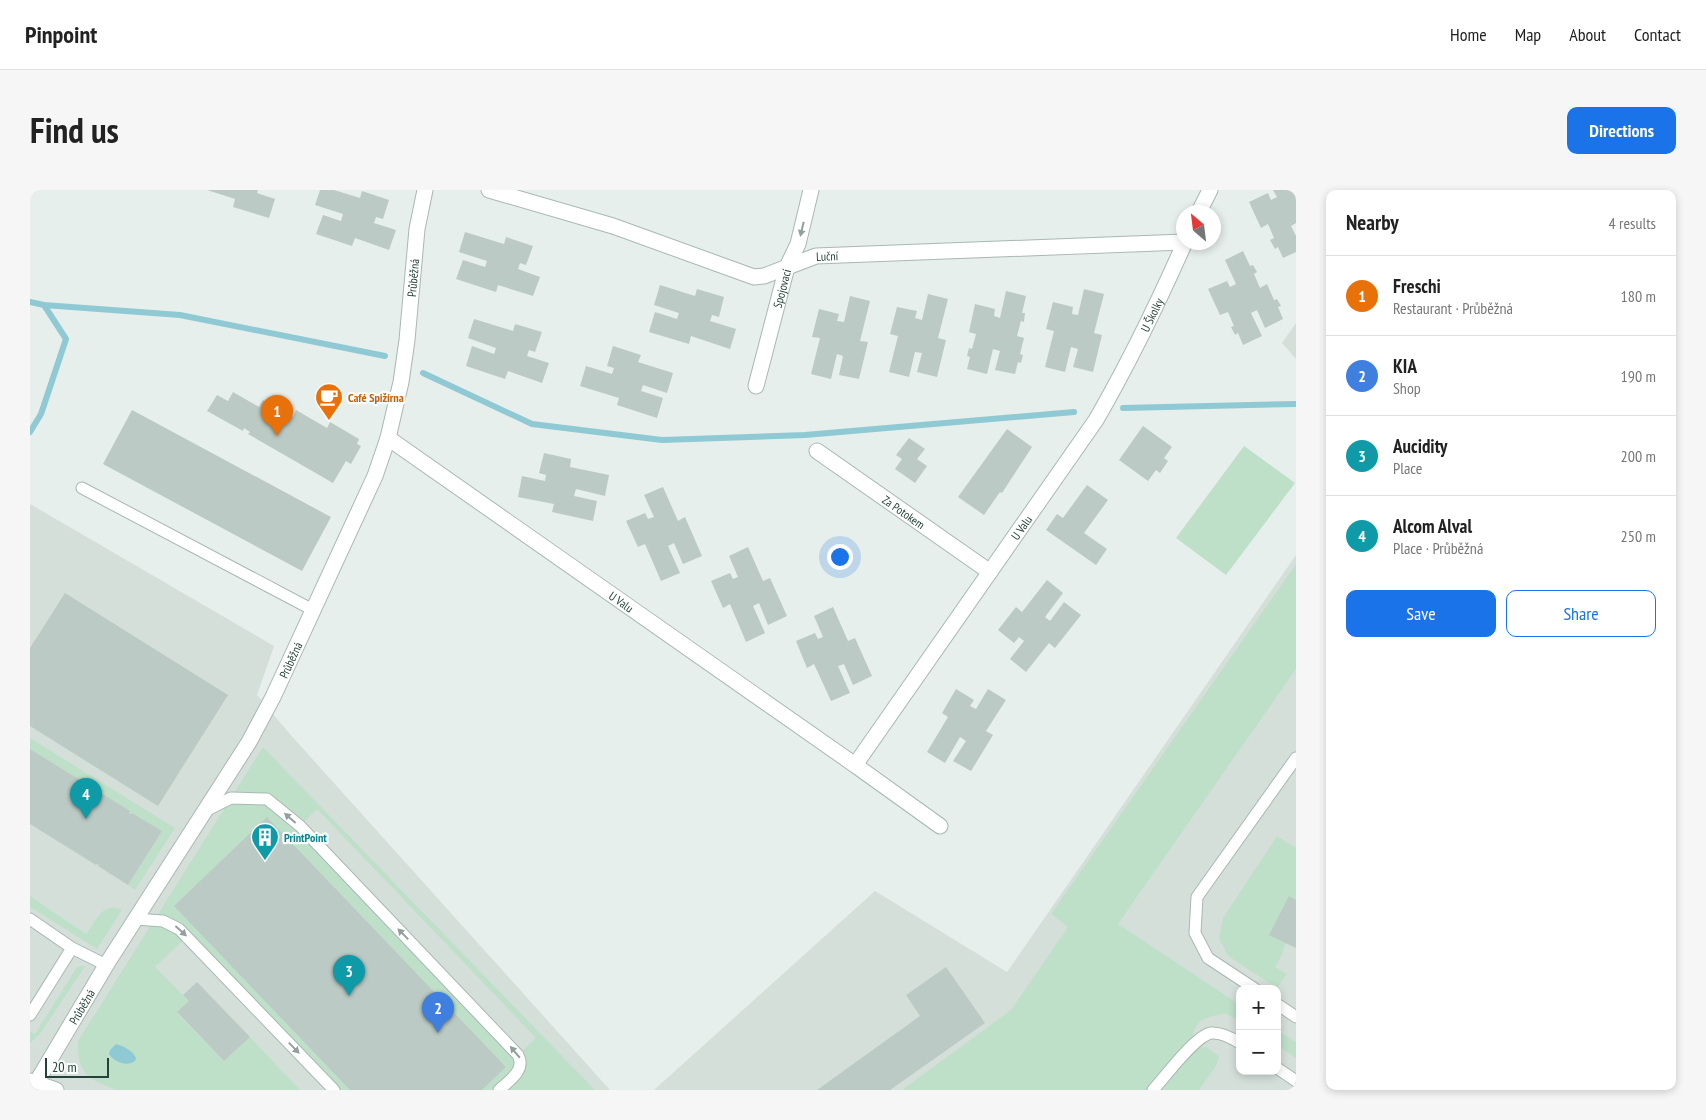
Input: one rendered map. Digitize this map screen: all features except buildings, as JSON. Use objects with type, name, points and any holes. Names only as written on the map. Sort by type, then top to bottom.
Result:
[{"type":"street","name":"Průběžná","points":[[34,1085],[106,965],[249,742],[274,697],[375,476],[388,438],[401,382],[407,340],[416,229],[425,190]]},
{"type":"street","name":"Luční","points":[[489,190],[513,193],[613,226],[754,277],[764,276],[816,256],[1176,242]]},
{"type":"street","name":"Spojovací","points":[[756,386],[787,267],[798,244],[811,190]]},
{"type":"street","points":[[1203,205],[1210,190]]},
{"type":"street","name":"U Školky","points":[[1116,386],[1154,310],[1180,250]]},
{"type":"street","name":"U Valu","points":[[855,765],[1096,420],[1116,386]]},
{"type":"street","name":"U Valu","points":[[388,438],[940,826]]},
{"type":"street","name":"Za Potokem","points":[[817,451],[990,572]]},
{"type":"street","points":[[34,1085],[56,1090]]},
{"type":"lane","points":[[82,488],[314,610]]},
{"type":"lane","points":[[1249,985],[1208,958],[1195,933],[1197,897],[1296,758]]},
{"type":"lane","points":[[204,812],[232,798],[267,799],[300,826],[518,1055],[521,1060],[518,1072],[499,1090]]},
{"type":"lane","points":[[30,919],[72,948],[106,965]]},
{"type":"lane","points":[[135,919],[163,920],[179,929],[334,1090]]},
{"type":"lane","points":[[30,1015],[72,948]]},
{"type":"lane","points":[[1281,1007],[1296,1017]]},
{"type":"lane","points":[[1153,1090],[1195,1042],[1211,1033],[1229,1036],[1236,1040]]},
{"type":"lane","points":[[1281,1071],[1296,1081]]},
{"type":"shaded area","points":[[1296,323],[1296,359],[1282,343]]},
{"type":"shaded area","points":[[30,504],[274,646],[257,695],[610,1090],[30,1090]]},
{"type":"shaded area","points":[[1296,555],[1296,1090],[654,1090],[875,891],[1007,972]]},
{"type":"green space","points":[[1244,446],[1295,483],[1226,575],[1176,538]]},
{"type":"green space","points":[[1296,564],[1296,669],[1118,924],[1236,1002],[1236,1019],[1225,1013],[1209,1017],[1196,1026],[1190,1048],[1206,1047],[1219,1056],[1216,1066],[1199,1090],[902,1090],[1011,1010],[1068,927],[1051,914]]},
{"type":"green space","points":[[30,738],[175,828],[135,890],[128,885],[162,831],[131,814],[30,749]]},
{"type":"green space","points":[[263,747],[595,1090],[482,1090],[506,1067],[267,817],[350,1090],[334,1090],[187,937],[155,967],[189,1001],[177,1013],[224,1061],[250,1037],[300,1090],[117,1090],[99,1083],[86,1074],[79,1061],[78,1041]],"holes":[[[317,809],[536,1038],[518,1055],[300,826]]]},
{"type":"green space","points":[[1277,836],[1296,848],[1296,900],[1289,896],[1286,943],[1275,967],[1287,974],[1279,985],[1272,985],[1228,956],[1219,938],[1223,918]]},
{"type":"green space","points":[[30,896],[86,934],[104,910],[115,908],[122,910],[97,949],[30,907]]},
{"type":"green space","points":[[86,965],[40,1034],[30,1043],[30,1032],[35,1034],[77,967]]},
{"type":"green space","points":[[1281,1033],[1296,1042],[1296,1058],[1281,1048]]},
{"type":"water","points":[[116,1044],[125,1047],[135,1055],[135,1061],[125,1064],[111,1057],[109,1054],[110,1050]]},
{"type":"waterway","points":[[30,302],[44,305],[66,339],[41,414],[30,432]]},
{"type":"waterway","points":[[44,305],[180,315],[385,356]]},
{"type":"waterway","points":[[423,373],[532,424],[662,440],[805,435],[1074,412]]},
{"type":"waterway","points":[[1123,408],[1296,404]]},
{"type":"place","name":"Café Spižírna","points":[[329,421]]},
{"type":"place","name":"Freschi","points":[[277,436]]},
{"type":"place","name":"Alcom Alval","points":[[86,819]]},
{"type":"place","name":"PrintPoint","points":[[265,861]]},
{"type":"place","name":"Aucidity","points":[[349,996]]},
{"type":"place","name":"KIA","points":[[438,1033]]}]
